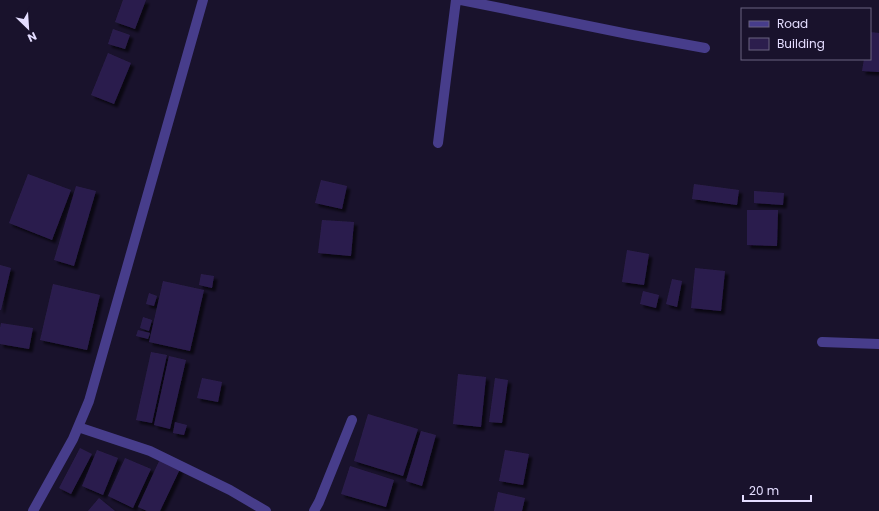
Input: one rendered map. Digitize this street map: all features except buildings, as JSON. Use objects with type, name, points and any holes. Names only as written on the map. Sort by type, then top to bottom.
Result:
[{"type":"street","points":[[34,511],[73,439],[90,402],[203,0]]},
{"type":"street","points":[[438,143],[456,0]]},
{"type":"street","points":[[461,0],[705,48]]},
{"type":"street","points":[[822,342],[879,344]]},
{"type":"street","points":[[314,511],[352,420]]},
{"type":"street","points":[[78,427],[150,451],[230,490],[266,511]]}]
